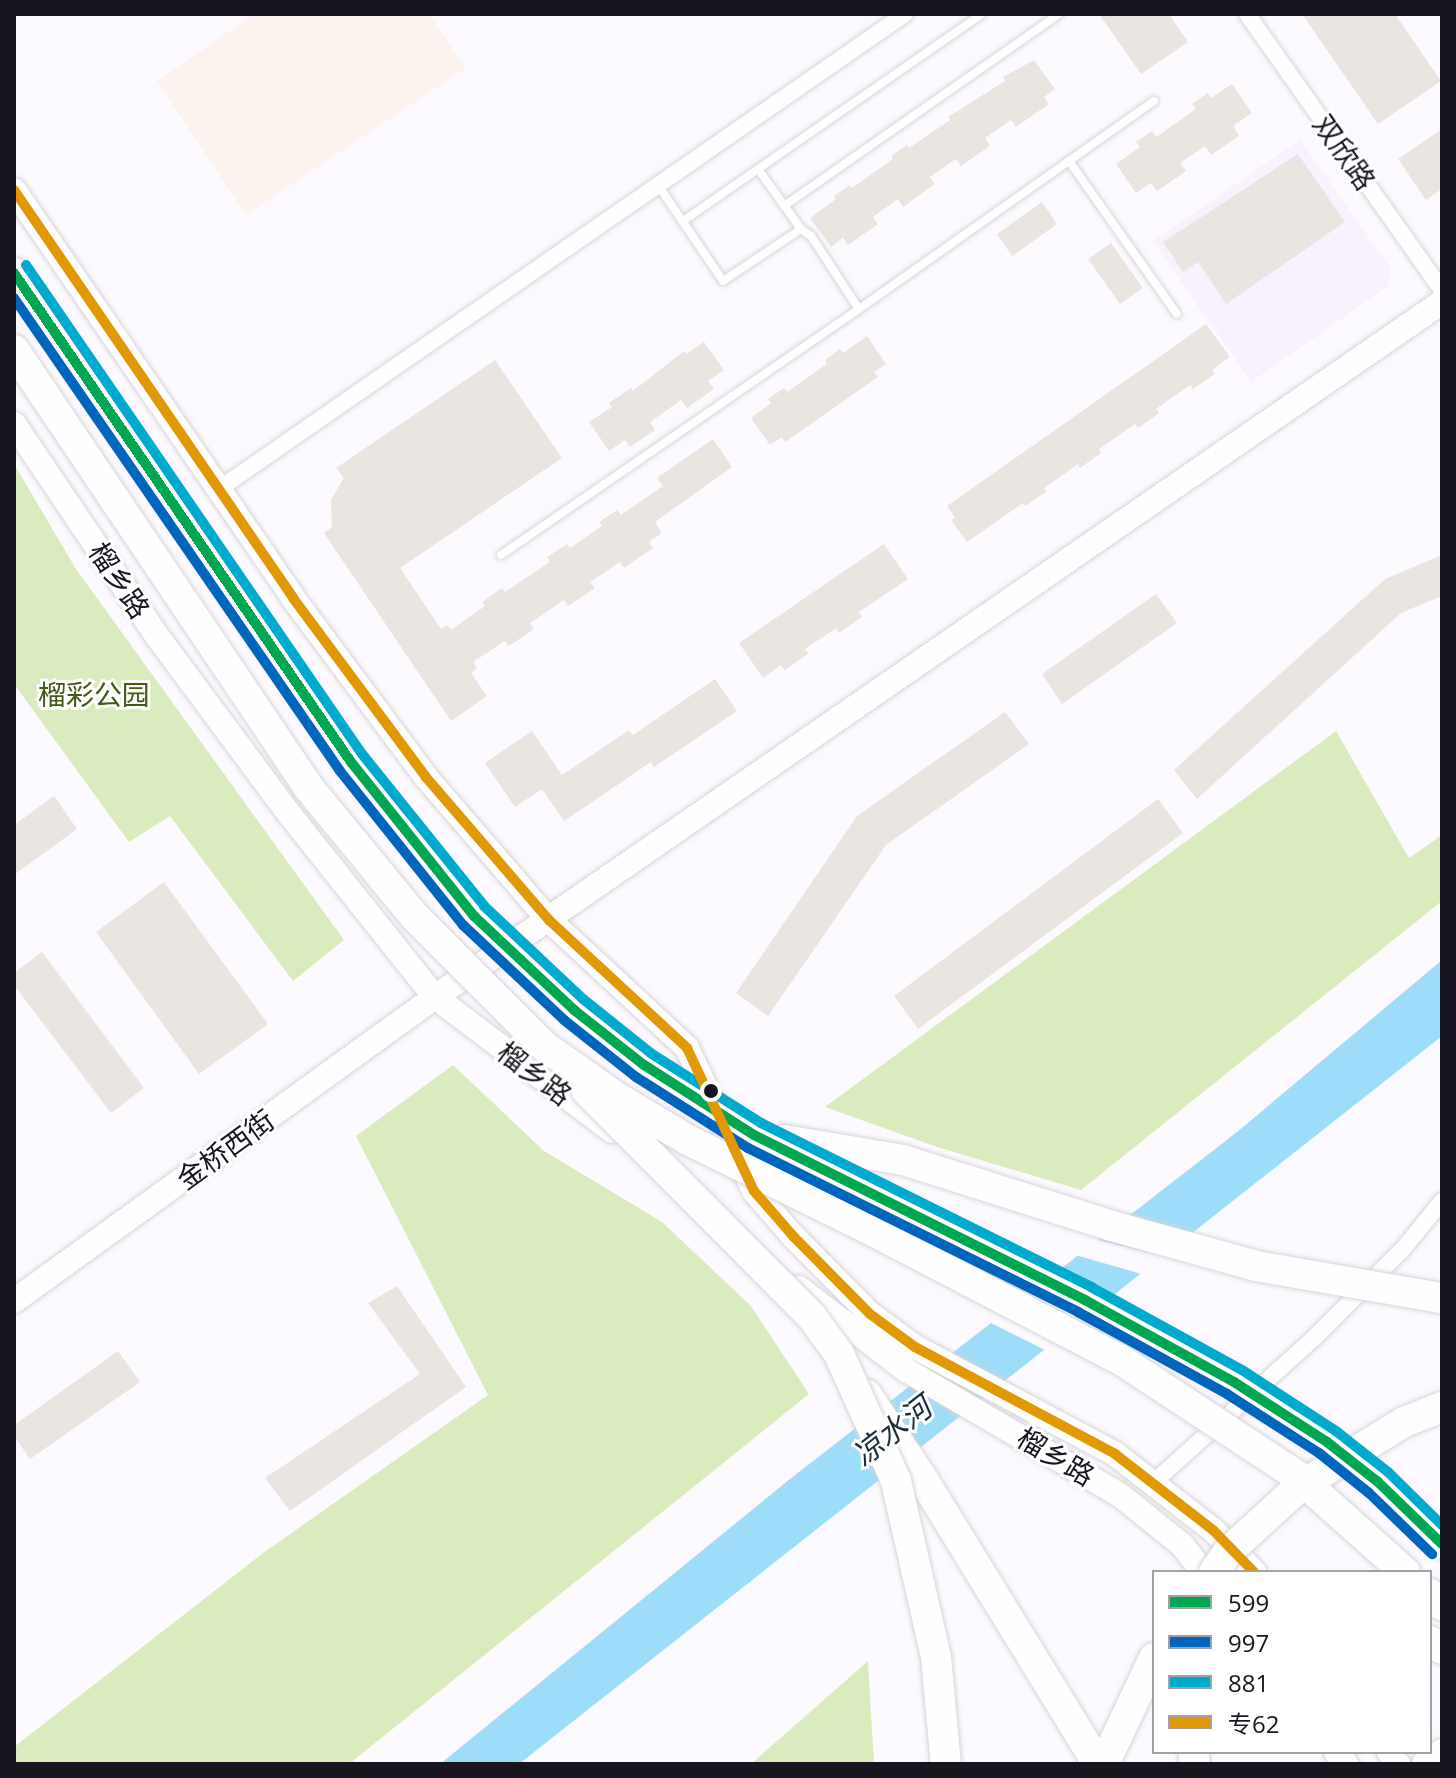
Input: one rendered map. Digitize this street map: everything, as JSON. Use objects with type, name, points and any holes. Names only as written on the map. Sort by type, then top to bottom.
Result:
[{"type":"highway","points":[[14,273],[351,762],[474,916],[574,1010],[632,1056],[754,1135],[1085,1300],[1234,1382],[1327,1442],[1378,1482],[1442,1544]]},
{"type":"highway","name":"榴乡路","points":[[14,350],[309,788],[415,917],[544,1046],[616,1097],[688,1140],[867,1228],[1121,1360],[1296,1475],[1403,1570]]},
{"type":"highway","points":[[544,1046],[624,1132],[812,1317],[924,1481],[1101,1764]]},
{"type":"highway","points":[[754,1135],[903,1160],[1112,1226],[1256,1266],[1442,1298]]},
{"type":"highway","points":[[839,1354],[896,1481],[936,1657],[946,1764]]},
{"type":"highway","points":[[1215,1570],[1228,1552],[1299,1487],[1404,1422],[1442,1407]]},
{"type":"highway","points":[[1101,1764],[1152,1662]]},
{"type":"street","points":[[219,489],[905,14]]},
{"type":"street","name":"双欣路","points":[[1247,14],[1442,290]]},
{"type":"street","points":[[14,190],[293,598],[425,776],[549,920],[687,1048],[754,1191],[793,1236],[870,1314],[915,1347],[1115,1454],[1213,1530],[1252,1570]]},
{"type":"street","name":"金桥西街","points":[[14,1301],[435,997],[1442,302]]},
{"type":"street","name":"榴乡路","points":[[14,424],[157,636],[290,815],[435,997],[663,1170],[778,1272],[871,1345],[906,1370],[1120,1495],[1182,1545],[1201,1570]]},
{"type":"street","points":[[1154,1482],[1313,1339],[1403,1249],[1442,1201]]},
{"type":"street","points":[[1424,1764],[1442,1751]]},
{"type":"lane","points":[[683,221],[982,14]]},
{"type":"lane","points":[[784,206],[1059,14]]},
{"type":"lane","points":[[501,555],[1154,101]]},
{"type":"lane","points":[[1069,161],[1177,314]]},
{"type":"lane","points":[[758,169],[801,229],[811,236],[859,309]]},
{"type":"lane","points":[[658,185],[723,281],[801,229]]},
{"type":"shaded area","points":[[254,14],[429,14],[466,68],[246,215],[157,81]]},
{"type":"shaded area","points":[[1300,140],[1391,269],[1388,286],[1251,382],[1153,241]]},
{"type":"green space","name":"榴彩公园","points":[[14,464],[76,569],[344,940],[293,981],[170,816],[129,842],[14,684]]},
{"type":"green space","points":[[1336,731],[1409,858],[1442,835],[1442,901],[1081,1190],[937,1147],[825,1107]]},
{"type":"green space","points":[[453,1065],[544,1151],[662,1222],[751,1306],[809,1394],[349,1764],[14,1764],[14,1747],[263,1553],[488,1395],[356,1136]]},
{"type":"green space","points":[[868,1661],[874,1764],[751,1764]]},
{"type":"water","name":"凉水河","points":[[1442,960],[1442,1036],[519,1764],[440,1764],[790,1479],[1237,1132]]},
{"type":"pier","points":[[1093,1239],[1168,1257],[1145,1275],[1072,1254]]},
{"type":"pier","points":[[1050,1272],[1110,1303],[1049,1352],[987,1321]]},
{"type":"building","points":[[1099,14],[1169,14],[1188,42],[1141,74]]},
{"type":"building","points":[[1302,14],[1395,14],[1441,81],[1378,124]]},
{"type":"building","points":[[1034,60],[1055,89],[1044,97],[1049,104],[1016,127],[1011,120],[985,138],[990,146],[961,166],[956,159],[930,177],[935,184],[903,207],[898,199],[873,217],[878,224],[848,245],[843,238],[831,247],[810,218],[836,199],[834,196],[850,185],[852,188],[893,159],[891,156],[907,145],[909,148],[950,120],[948,117],[1005,81],[1003,77]]},
{"type":"building","points":[[1232,84],[1252,113],[1233,126],[1239,136],[1211,155],[1205,146],[1180,163],[1186,171],[1157,191],[1151,183],[1136,193],[1116,164],[1140,147],[1136,142],[1152,131],[1156,137],[1196,109],[1192,104],[1208,93],[1211,98]]},
{"type":"building","points":[[1442,129],[1442,189],[1426,200],[1398,159]]},
{"type":"building","points":[[1298,154],[1345,222],[1226,304],[1198,262],[1183,272],[1163,242]]},
{"type":"building","points":[[1042,202],[1057,224],[1012,256],[997,234]]},
{"type":"building","points":[[1111,243],[1143,288],[1120,304],[1088,259]]},
{"type":"building","points":[[1206,324],[1230,357],[1212,370],[1215,374],[1193,389],[1190,385],[1156,409],[1159,413],[1138,428],[1135,424],[1099,449],[1101,453],[1080,468],[1078,464],[1044,488],[1047,491],[1025,506],[1023,503],[967,542],[951,520],[955,518],[947,506]]},
{"type":"building","points":[[867,336],[886,364],[874,372],[878,377],[785,442],[782,437],[770,445],[751,418],[771,403],[768,399],[784,388],[787,392],[827,364],[825,360],[840,349],[843,353]]},
{"type":"building","points":[[704,342],[724,370],[708,381],[714,389],[687,408],[681,400],[650,422],[655,430],[630,447],[625,440],[609,451],[589,422],[612,407],[609,403],[631,388],[633,391],[684,351],[686,354]]},
{"type":"building","points":[[495,360],[562,458],[400,568],[441,629],[447,625],[451,630],[485,606],[482,602],[502,588],[505,592],[550,562],[547,557],[567,544],[570,548],[602,526],[599,522],[617,510],[621,515],[663,486],[657,478],[713,439],[732,467],[655,522],[662,533],[649,542],[653,548],[624,568],[620,562],[590,582],[595,588],[568,606],[564,600],[530,623],[534,629],[509,646],[505,641],[473,662],[477,668],[471,673],[487,696],[451,721],[324,533],[332,527],[331,500],[344,478],[336,468]]},
{"type":"building","points":[[884,544],[908,579],[859,612],[862,617],[839,633],[836,628],[805,649],[809,653],[785,670],[781,665],[763,678],[739,643]]},
{"type":"building","points":[[1442,555],[1442,596],[1401,613],[1197,799],[1174,770],[1385,579]]},
{"type":"building","points":[[1156,594],[1177,623],[1062,704],[1042,674]]},
{"type":"building","points":[[715,679],[737,711],[654,767],[651,762],[564,821],[542,789],[515,807],[485,763],[532,731],[562,775],[629,730],[633,735]]},
{"type":"building","points":[[1005,712],[1029,744],[886,845],[768,1016],[736,993],[857,816]]},
{"type":"building","points":[[54,796],[77,829],[14,875],[14,825]]},
{"type":"building","points":[[1158,799],[1183,833],[918,1029],[894,996]]},
{"type":"building","points":[[164,882],[268,1024],[199,1074],[96,932]]},
{"type":"building","points":[[42,952],[144,1088],[111,1113],[14,985],[14,973]]},
{"type":"building","points":[[397,1286],[466,1387],[290,1511],[265,1478],[420,1374],[368,1303]]},
{"type":"building","points":[[118,1351],[140,1382],[30,1459],[14,1436],[14,1425]]},
{"type":"transit line","name":"专62","points":[[14,190],[293,598],[425,776],[549,920],[687,1048],[754,1191],[793,1236],[870,1314],[915,1347],[1115,1454],[1213,1530],[1252,1570]]},
{"type":"transit line","name":"881","points":[[26,265],[362,754],[484,906],[583,999],[652,1054],[761,1123],[1091,1287],[1242,1370],[1336,1431],[1388,1472],[1442,1525]]},
{"type":"transit line","name":"599","points":[[14,273],[351,762],[474,916],[574,1010],[644,1065],[754,1135],[1085,1300],[1234,1382],[1327,1442],[1378,1482],[1442,1544]]},
{"type":"transit line","name":"997","points":[[14,298],[340,771],[463,925],[564,1020],[636,1077],[748,1148],[1078,1312],[1227,1394],[1319,1453],[1369,1493],[1432,1554]]}]
